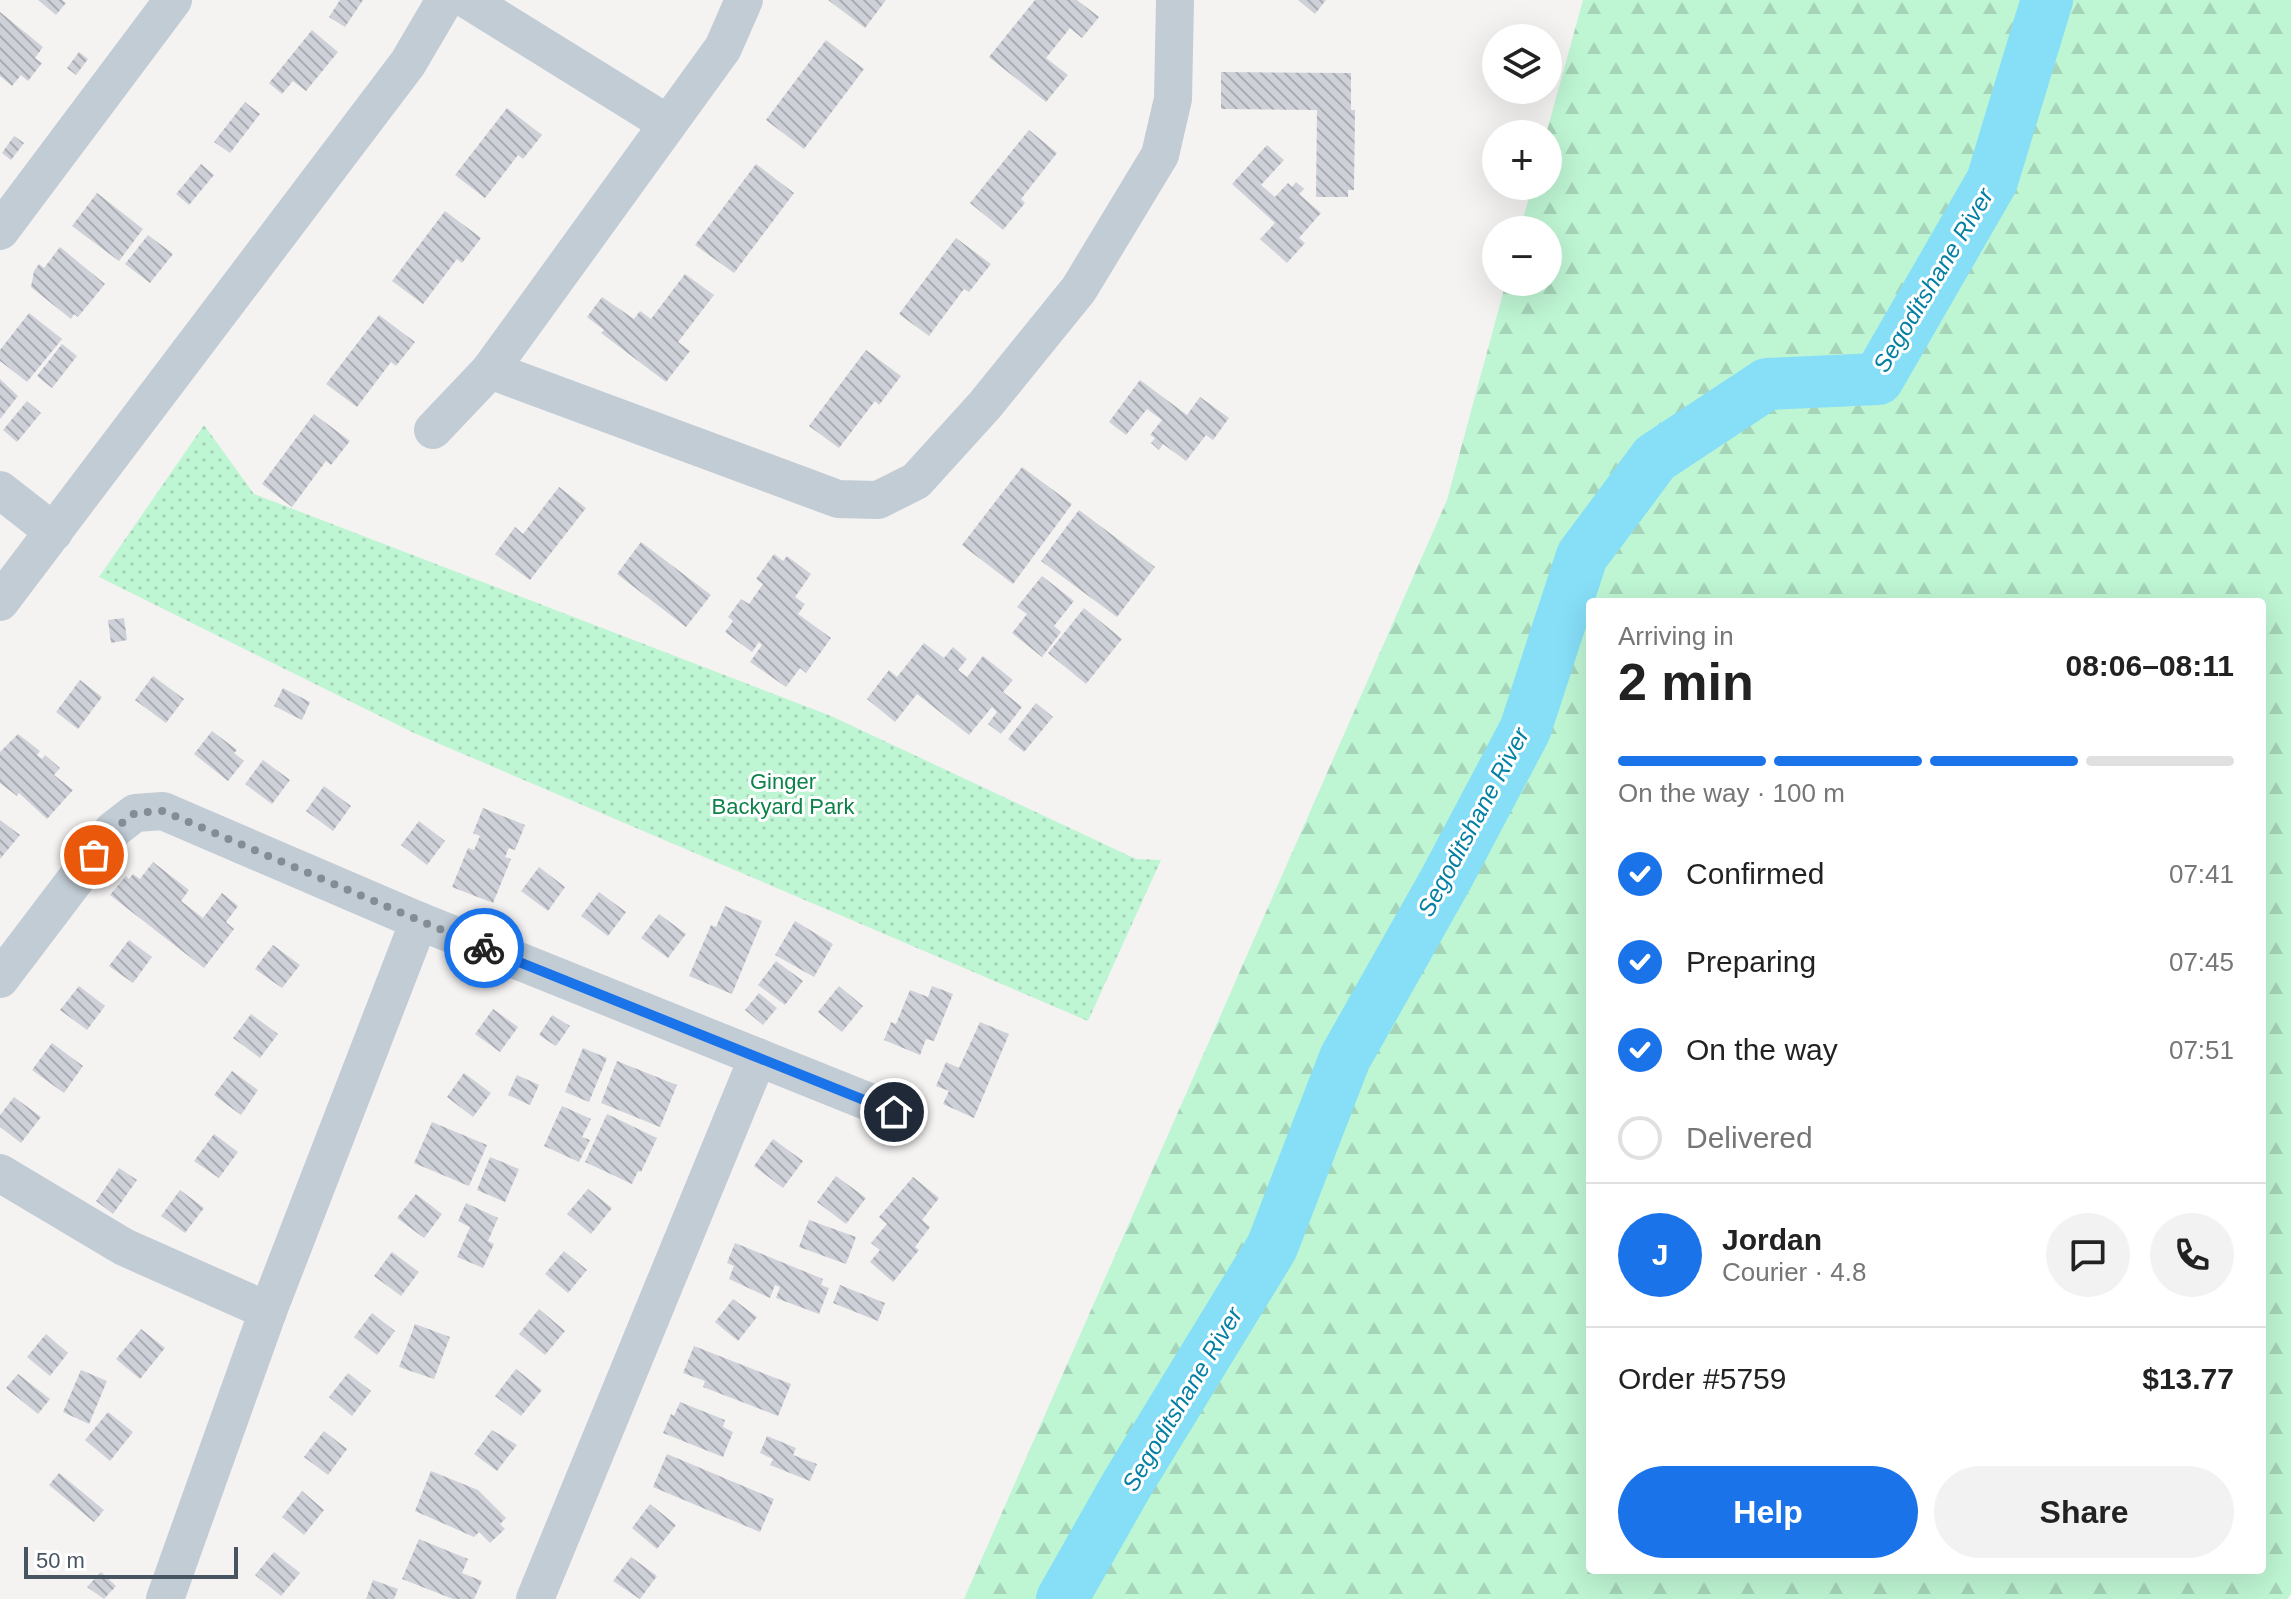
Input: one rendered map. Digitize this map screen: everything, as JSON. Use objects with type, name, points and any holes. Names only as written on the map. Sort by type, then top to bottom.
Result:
[{"type":"street","points":[[0,231],[173,0]]},
{"type":"street","points":[[0,602],[408,63],[445,0]]},
{"type":"street","points":[[468,0],[668,124]]},
{"type":"street","points":[[433,430],[490,370],[723,48],[744,0]]},
{"type":"street","points":[[490,370],[838,499],[878,500],[916,481],[985,405],[1079,289],[1160,155],[1173,99],[1175,0]]},
{"type":"street","points":[[0,490],[54,532]]},
{"type":"street","points":[[0,979],[113,830],[135,813],[163,811],[419,921],[894,1112]]},
{"type":"street","points":[[165,1599],[268,1311],[419,921]]},
{"type":"street","points":[[535,1599],[758,1057]]},
{"type":"street","points":[[0,1173],[124,1247],[268,1311]]},
{"type":"green space","points":[[1583,0],[2291,0],[2291,1594],[2287,1599],[964,1599],[1447,500],[1502,296],[1562,296],[1562,216],[1524,216],[1528,200],[1562,200],[1562,120],[1550,120],[1554,104],[1562,104],[1562,76]]},
{"type":"green space","name":"Ginger Backyard Park","points":[[204,425],[254,494],[831,716],[1136,859],[1161,860],[1088,1021],[414,733],[99,577]]},
{"type":"building","points":[[38,0],[62,0],[66,3],[56,15]]},
{"type":"building","points":[[340,0],[363,0],[345,27],[329,17]]},
{"type":"building","points":[[828,0],[886,0],[865,28]]},
{"type":"building","points":[[1035,0],[1077,0],[1099,17],[1082,38],[1070,28],[1046,58],[1068,75],[1046,102],[989,57]]},
{"type":"building","points":[[1298,0],[1326,0],[1315,14]]},
{"type":"building","points":[[0,12],[43,47],[35,58],[42,63],[28,81],[21,75],[12,86],[0,76]]},
{"type":"building","points":[[312,30],[338,52],[306,91],[293,81],[282,94],[269,83]]},
{"type":"building","points":[[826,40],[864,69],[804,149],[766,120]]},
{"type":"building","points":[[79,52],[88,59],[76,75],[67,68]]},
{"type":"building","points":[[1221,72],[1351,73],[1351,110],[1355,110],[1354,190],[1348,190],[1348,197],[1316,197],[1317,110],[1221,109]]},
{"type":"building","points":[[245,102],[260,114],[230,153],[214,142]]},
{"type":"building","points":[[507,108],[542,135],[523,159],[518,155],[485,198],[455,175]]},
{"type":"building","points":[[1029,130],[1057,153],[1021,199],[1025,203],[1003,230],[970,203]]},
{"type":"building","points":[[14,136],[24,143],[11,160],[2,153]]},
{"type":"building","points":[[1267,145],[1284,160],[1261,185],[1275,197],[1288,183],[1292,187],[1296,182],[1304,189],[1299,194],[1321,213],[1299,238],[1305,243],[1287,263],[1260,239],[1275,223],[1232,184]]},
{"type":"building","points":[[201,164],[214,175],[189,205],[176,194]]},
{"type":"building","points":[[756,164],[794,193],[734,273],[695,245]]},
{"type":"building","points":[[97,193],[143,229],[119,261],[72,226]]},
{"type":"building","points":[[445,211],[481,238],[462,263],[457,259],[423,304],[392,281]]},
{"type":"building","points":[[148,235],[173,254],[150,283],[125,264]]},
{"type":"building","points":[[956,238],[991,264],[969,292],[964,289],[929,336],[899,314]]},
{"type":"building","points":[[60,247],[105,284],[78,317],[74,314],[71,319],[31,287],[34,271],[39,264],[44,268]]},
{"type":"building","points":[[685,274],[714,295],[678,342],[690,351],[666,382],[601,333],[604,330],[587,317],[602,297],[634,319],[640,311],[651,319]]},
{"type":"building","points":[[29,313],[62,339],[27,382],[0,361],[0,350]]},
{"type":"building","points":[[379,315],[415,342],[396,366],[391,362],[357,407],[326,384]]},
{"type":"building","points":[[62,344],[77,356],[52,388],[37,376]]},
{"type":"building","points":[[866,350],[901,376],[879,405],[875,401],[839,448],[809,426]]},
{"type":"building","points":[[0,379],[18,396],[0,419]]},
{"type":"building","points":[[1140,380],[1187,415],[1200,397],[1229,418],[1213,440],[1206,435],[1186,461],[1163,444],[1159,450],[1151,443],[1155,438],[1150,435],[1162,420],[1147,409],[1126,435],[1109,422]]},
{"type":"building","points":[[27,401],[41,413],[17,442],[3,430]]},
{"type":"building","points":[[314,414],[350,441],[331,465],[326,461],[292,507],[262,484]]},
{"type":"building","points":[[1022,467],[1072,504],[1013,584],[962,545]]},
{"type":"building","points":[[559,487],[586,508],[530,580],[495,554],[515,527],[523,534]]},
{"type":"building","points":[[1079,510],[1155,567],[1117,617],[1041,561]]},
{"type":"building","points":[[641,542],[711,595],[686,627],[617,574]]},
{"type":"building","points":[[774,554],[783,561],[787,556],[811,574],[795,597],[805,604],[798,614],[831,638],[806,673],[800,668],[786,687],[750,662],[762,645],[759,642],[752,652],[725,632],[733,621],[728,617],[741,599],[749,604],[763,584],[756,579]]},
{"type":"building","points":[[1042,576],[1074,601],[1054,626],[1061,632],[1042,657],[1012,633],[1027,614],[1017,607]]},
{"type":"building","points":[[1084,608],[1122,639],[1086,684],[1048,653]]},
{"type":"building","points":[[124,618],[127,640],[111,643],[108,620]]},
{"type":"building","points":[[924,643],[944,658],[953,647],[967,659],[958,670],[967,677],[983,656],[1013,680],[1003,692],[1022,707],[1001,734],[988,724],[997,712],[992,707],[969,735],[917,694],[895,722],[867,699],[889,670],[897,677]]},
{"type":"building","points":[[153,676],[184,699],[166,723],[135,700]]},
{"type":"building","points":[[80,680],[102,697],[78,729],[56,712]]},
{"type":"building","points":[[283,688],[310,702],[302,720],[274,706]]},
{"type":"building","points":[[1036,703],[1053,717],[1024,752],[1008,739]]},
{"type":"building","points":[[212,731],[237,750],[234,753],[244,761],[228,781],[194,754]]},
{"type":"building","points":[[18,734],[40,751],[37,755],[42,759],[45,755],[60,768],[54,775],[73,790],[47,819],[19,793],[17,796],[0,783],[0,752]]},
{"type":"building","points":[[263,760],[290,780],[272,804],[245,784]]},
{"type":"building","points":[[324,786],[351,806],[333,831],[306,811]]},
{"type":"building","points":[[483,808],[525,825],[515,850],[509,848],[505,857],[511,859],[493,903],[452,887],[468,848],[474,850],[480,836],[473,833]]},
{"type":"building","points":[[0,820],[20,835],[0,859]]},
{"type":"building","points":[[419,821],[445,841],[427,865],[401,845]]},
{"type":"building","points":[[153,862],[189,890],[181,901],[203,918],[222,893],[238,906],[226,922],[234,929],[204,968],[110,895],[126,876],[129,879],[133,874],[140,879]]},
{"type":"building","points":[[539,867],[565,887],[548,911],[521,891]]},
{"type":"building","points":[[599,892],[626,912],[608,936],[581,916]]},
{"type":"building","points":[[725,906],[762,921],[732,994],[689,976],[711,925],[716,927]]},
{"type":"building","points":[[659,914],[686,934],[668,958],[641,938]]},
{"type":"building","points":[[795,921],[833,944],[814,977],[775,955]]},
{"type":"building","points":[[129,940],[152,957],[133,983],[109,966]]},
{"type":"building","points":[[273,945],[300,965],[282,988],[255,969]]},
{"type":"building","points":[[776,961],[803,981],[785,1005],[758,985]]},
{"type":"building","points":[[79,986],[105,1006],[87,1030],[60,1010]]},
{"type":"building","points":[[839,986],[863,1006],[842,1032],[818,1012]]},
{"type":"building","points":[[932,986],[953,994],[934,1041],[926,1039],[920,1055],[884,1040],[891,1022],[896,1024],[910,990],[928,997]]},
{"type":"building","points":[[759,993],[777,1008],[763,1025],[745,1010]]},
{"type":"building","points":[[493,1009],[518,1027],[500,1052],[475,1034]]},
{"type":"building","points":[[251,1014],[278,1034],[260,1058],[233,1038]]},
{"type":"building","points":[[552,1015],[570,1026],[556,1046],[539,1035]]},
{"type":"building","points":[[980,1022],[1009,1034],[974,1118],[943,1104],[949,1091],[936,1086],[946,1062],[959,1068]]},
{"type":"building","points":[[52,1043],[83,1066],[64,1093],[32,1070]]},
{"type":"building","points":[[583,1048],[607,1058],[589,1102],[565,1092]]},
{"type":"building","points":[[617,1061],[677,1085],[660,1127],[601,1103]]},
{"type":"building","points":[[232,1071],[258,1090],[241,1115],[214,1095]]},
{"type":"building","points":[[464,1073],[491,1093],[473,1117],[447,1097]]},
{"type":"building","points":[[517,1075],[539,1085],[530,1105],[508,1095]]},
{"type":"building","points":[[14,1097],[41,1117],[21,1143],[0,1127],[0,1115]]},
{"type":"building","points":[[562,1106],[591,1119],[582,1137],[590,1140],[579,1162],[544,1146]]},
{"type":"building","points":[[607,1114],[657,1138],[632,1184],[585,1162]]},
{"type":"building","points":[[432,1122],[487,1145],[469,1186],[414,1163]]},
{"type":"building","points":[[214,1134],[238,1152],[219,1178],[194,1161]]},
{"type":"building","points":[[773,1139],[803,1161],[783,1188],[754,1166]]},
{"type":"building","points":[[490,1157],[519,1169],[505,1202],[477,1190]]},
{"type":"building","points":[[119,1168],[137,1180],[113,1214],[96,1201]]},
{"type":"building","points":[[836,1176],[866,1198],[846,1224],[817,1202]]},
{"type":"building","points":[[913,1177],[939,1198],[922,1220],[930,1227],[915,1247],[919,1250],[893,1282],[870,1262],[880,1250],[871,1243],[887,1224],[879,1217]]},
{"type":"building","points":[[588,1189],[612,1208],[591,1234],[567,1214]]},
{"type":"building","points":[[180,1190],[204,1208],[185,1233],[161,1216]]},
{"type":"building","points":[[416,1194],[442,1214],[424,1238],[397,1218]]},
{"type":"building","points":[[466,1203],[498,1218],[488,1241],[494,1244],[483,1268],[457,1257],[470,1227],[458,1221]]},
{"type":"building","points":[[809,1220],[856,1237],[846,1264],[799,1247]]},
{"type":"building","points":[[735,1243],[823,1279],[821,1285],[829,1288],[819,1314],[776,1298],[780,1287],[775,1285],[770,1298],[729,1279],[734,1266],[727,1263]]},
{"type":"building","points":[[564,1251],[587,1270],[568,1293],[545,1274]]},
{"type":"building","points":[[392,1252],[419,1272],[401,1296],[374,1276]]},
{"type":"building","points":[[840,1285],[885,1303],[878,1321],[833,1303]]},
{"type":"building","points":[[733,1299],[757,1317],[738,1341],[715,1322]]},
{"type":"building","points":[[539,1309],[565,1331],[545,1355],[519,1334]]},
{"type":"building","points":[[372,1313],[395,1331],[377,1355],[354,1337]]},
{"type":"building","points":[[415,1324],[450,1337],[434,1379],[399,1367]]},
{"type":"building","points":[[141,1329],[165,1348],[140,1379],[116,1359]]},
{"type":"building","points":[[46,1334],[68,1353],[50,1376],[27,1357]]},
{"type":"building","points":[[694,1346],[791,1384],[778,1416],[703,1387],[705,1381],[683,1373]]},
{"type":"building","points":[[516,1369],[542,1390],[521,1416],[495,1396]]},
{"type":"building","points":[[81,1370],[107,1381],[89,1424],[63,1412]]},
{"type":"building","points":[[348,1373],[371,1391],[352,1416],[329,1397]]},
{"type":"building","points":[[18,1374],[50,1399],[38,1414],[6,1388]]},
{"type":"building","points":[[680,1402],[725,1420],[723,1427],[733,1432],[723,1457],[663,1433]]},
{"type":"building","points":[[108,1412],[133,1432],[110,1461],[85,1440]]},
{"type":"building","points":[[492,1430],[517,1445],[497,1471],[474,1454]]},
{"type":"building","points":[[324,1431],[347,1449],[328,1475],[304,1457]]},
{"type":"building","points":[[767,1436],[796,1448],[793,1455],[817,1464],[810,1481],[770,1465],[773,1459],[760,1453]]},
{"type":"building","points":[[667,1454],[774,1499],[760,1532],[653,1487]]},
{"type":"building","points":[[431,1471],[478,1490],[506,1518],[500,1524],[505,1529],[490,1543],[479,1532],[474,1537],[415,1511]]},
{"type":"building","points":[[59,1473],[104,1510],[94,1522],[49,1485]]},
{"type":"building","points":[[302,1491],[324,1510],[304,1535],[282,1517]]},
{"type":"building","points":[[650,1504],[676,1525],[657,1549],[632,1528]]},
{"type":"building","points":[[419,1539],[468,1559],[462,1573],[482,1581],[474,1599],[453,1599],[402,1579]]},
{"type":"building","points":[[274,1552],[300,1573],[281,1596],[255,1575]]},
{"type":"building","points":[[631,1557],[657,1576],[640,1599],[613,1581]]},
{"type":"building","points":[[101,1572],[116,1586],[104,1599],[87,1587]]},
{"type":"building","points":[[373,1580],[398,1589],[394,1599],[366,1599]]},
{"type":"waterway","name":"Segoditshane River","points":[[1062,1599],[1126,1486],[1272,1247],[1345,1058],[1446,879],[1525,730],[1582,556],[1655,458],[1767,384],[1878,379],[1992,181],[2047,0]]},
{"type":"way so far","points":[[94,855],[113,830],[135,813],[163,811],[484,948]]},
{"type":"route","points":[[484,948],[894,1112]]}]
